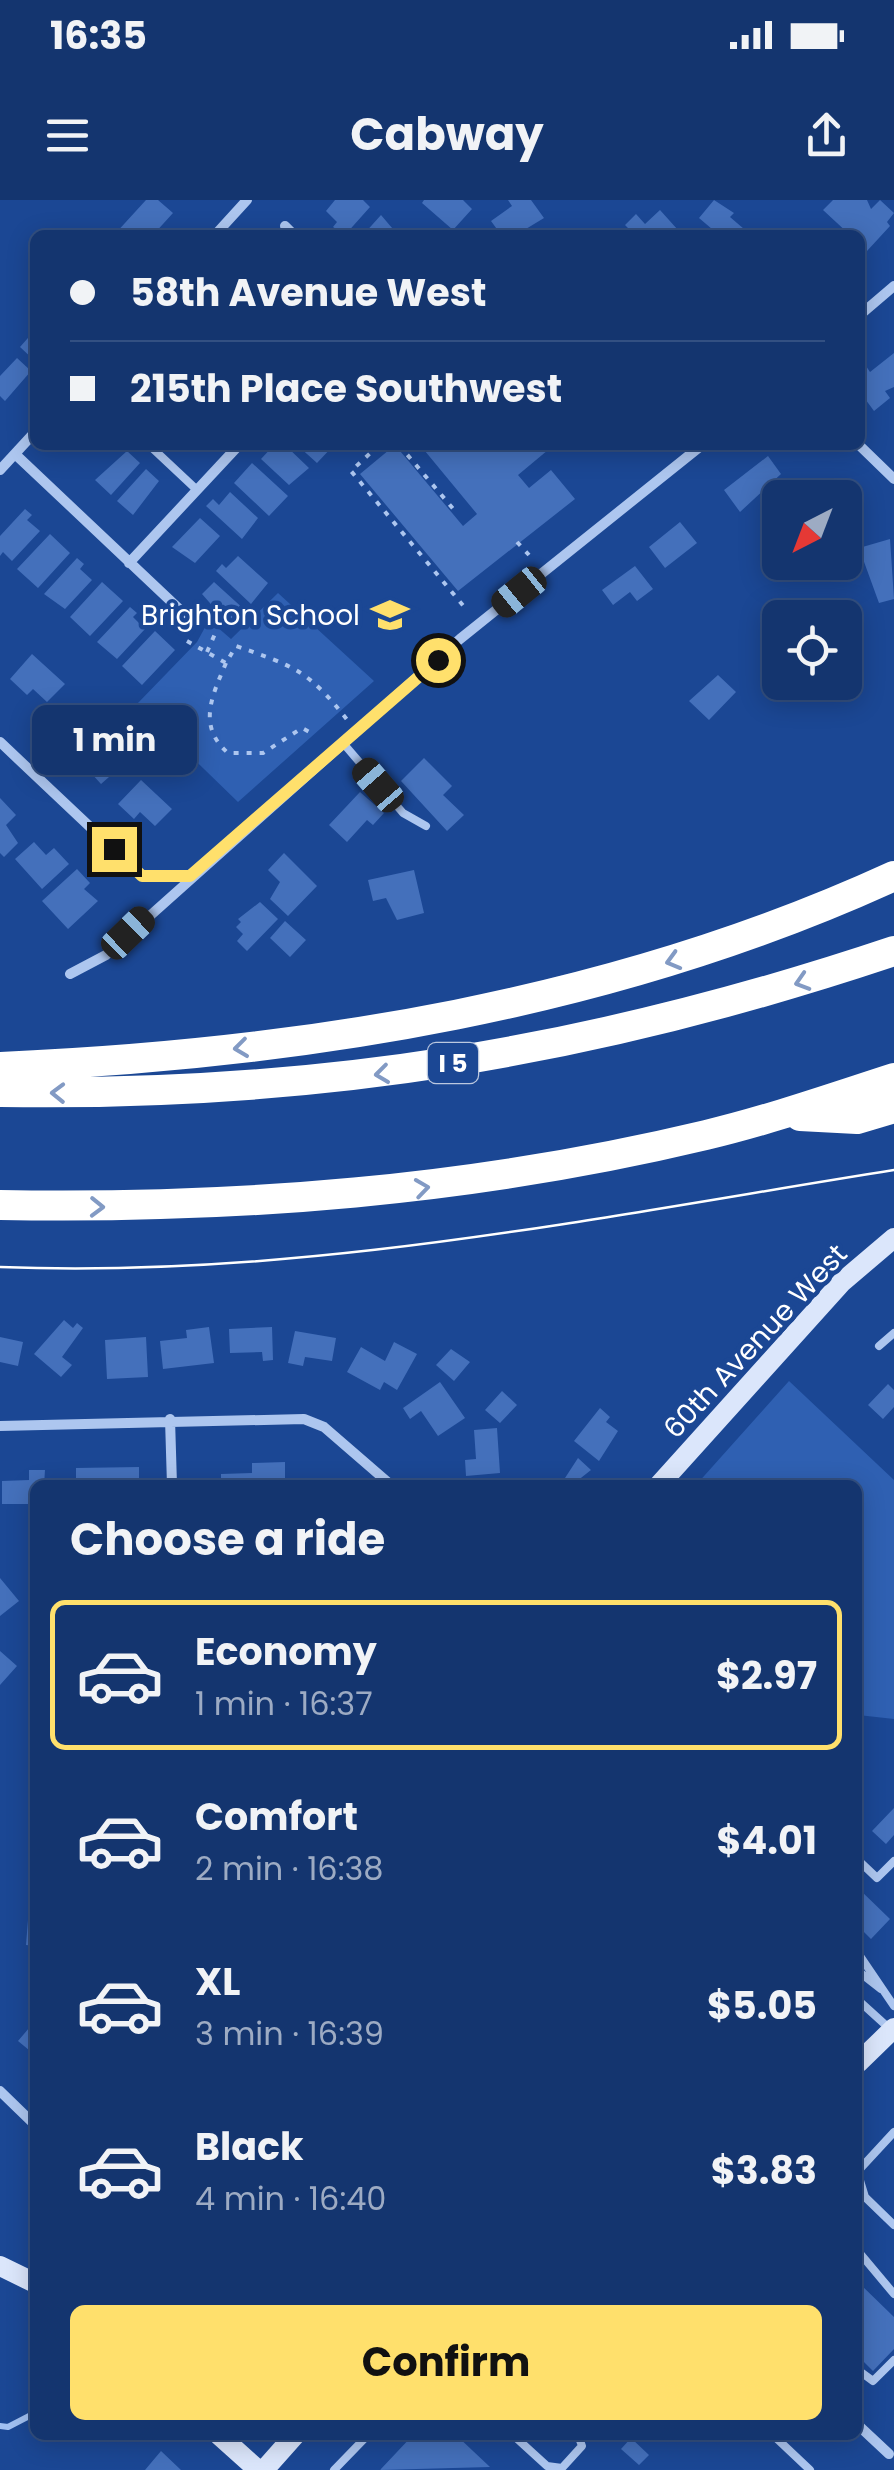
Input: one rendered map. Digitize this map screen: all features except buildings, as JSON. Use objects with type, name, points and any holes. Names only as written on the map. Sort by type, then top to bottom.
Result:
[{"type":"highway","points":[[0,1067],[132,1061],[329,1037],[516,1000],[675,962],[818,911],[894,876]]},
{"type":"highway","name":"I 5","points":[[0,1092],[170,1093],[425,1068],[625,1030],[798,984],[894,951]]},
{"type":"highway","points":[[0,1205],[152,1208],[284,1202],[413,1189],[546,1169],[776,1115],[894,1078]]},
{"type":"highway","points":[[776,1115],[857,1119],[894,1108]]},
{"type":"street","points":[[220,230],[247,200]]},
{"type":"street","points":[[285,226],[289,230]]},
{"type":"street","points":[[865,310],[894,286]]},
{"type":"street","points":[[0,470],[30,437]]},
{"type":"street","points":[[129,562],[234,450]]},
{"type":"street","points":[[70,974],[106,955],[460,639],[696,450]]},
{"type":"street","points":[[863,450],[894,479]]},
{"type":"street","points":[[14,454],[195,624]]},
{"type":"street","points":[[0,742],[142,876],[190,876]]},
{"type":"street","name":"60th Avenue West","points":[[664,1480],[842,1282],[894,1238]]},
{"type":"street","points":[[170,1419],[172,1480]]},
{"type":"street","points":[[0,1426],[170,1419],[304,1419],[324,1428],[385,1480]]},
{"type":"street","points":[[862,2059],[892,2029]]},
{"type":"street","points":[[0,2091],[30,2120]]},
{"type":"street","points":[[0,2266],[30,2281]]},
{"type":"street","points":[[862,2429],[892,2456]]},
{"type":"street","points":[[225,2440],[261,2470],[290,2440]]},
{"type":"lane","points":[[155,450],[198,490]]},
{"type":"lane","points":[[343,743],[403,814],[426,826]]},
{"type":"lane","points":[[880,1346],[894,1333]]},
{"type":"lane","points":[[862,1864],[877,1878],[894,1861]]},
{"type":"lane","points":[[862,1959],[894,2006]]},
{"type":"lane","points":[[862,1974],[885,1991]]},
{"type":"lane","points":[[862,2003],[892,2029]]},
{"type":"lane","points":[[862,2168],[894,2132]]},
{"type":"lane","points":[[862,2187],[865,2197],[894,2225]]},
{"type":"lane","points":[[862,2256],[894,2294]]},
{"type":"lane","points":[[862,2373],[872,2381],[894,2360]]},
{"type":"lane","points":[[334,2470],[363,2440]]},
{"type":"lane","points":[[518,2440],[547,2466],[562,2468],[582,2446],[580,2440]]},
{"type":"lane","points":[[777,2440],[810,2470]]},
{"type":"path","points":[[373,450],[350,471],[466,609]]},
{"type":"path","points":[[402,450],[455,511]]},
{"type":"path","points":[[517,542],[528,554]]},
{"type":"path","points":[[207,652],[218,627]]},
{"type":"path","points":[[187,641],[226,663]]},
{"type":"path","points":[[315,735],[302,728],[262,753],[228,754],[213,738],[208,723],[211,696],[236,646],[292,664],[322,689],[356,732]]},
{"type":"shaded area","points":[[278,593],[374,681],[238,802],[137,704],[197,642],[209,620],[231,639]]},
{"type":"shaded area","points":[[789,1381],[894,1480],[894,1719],[862,1715],[862,1480],[700,1480]]},
{"type":"waterway","points":[[0,2426],[8,2427],[30,2416]]},
{"type":"tram line","points":[[0,1267],[225,1264],[337,1254],[560,1225],[894,1170]]},
{"type":"place","name":"Brighton School","points":[[390,615]]},
{"type":"route","points":[[114,849],[142,876],[190,876],[438,660]]}]
